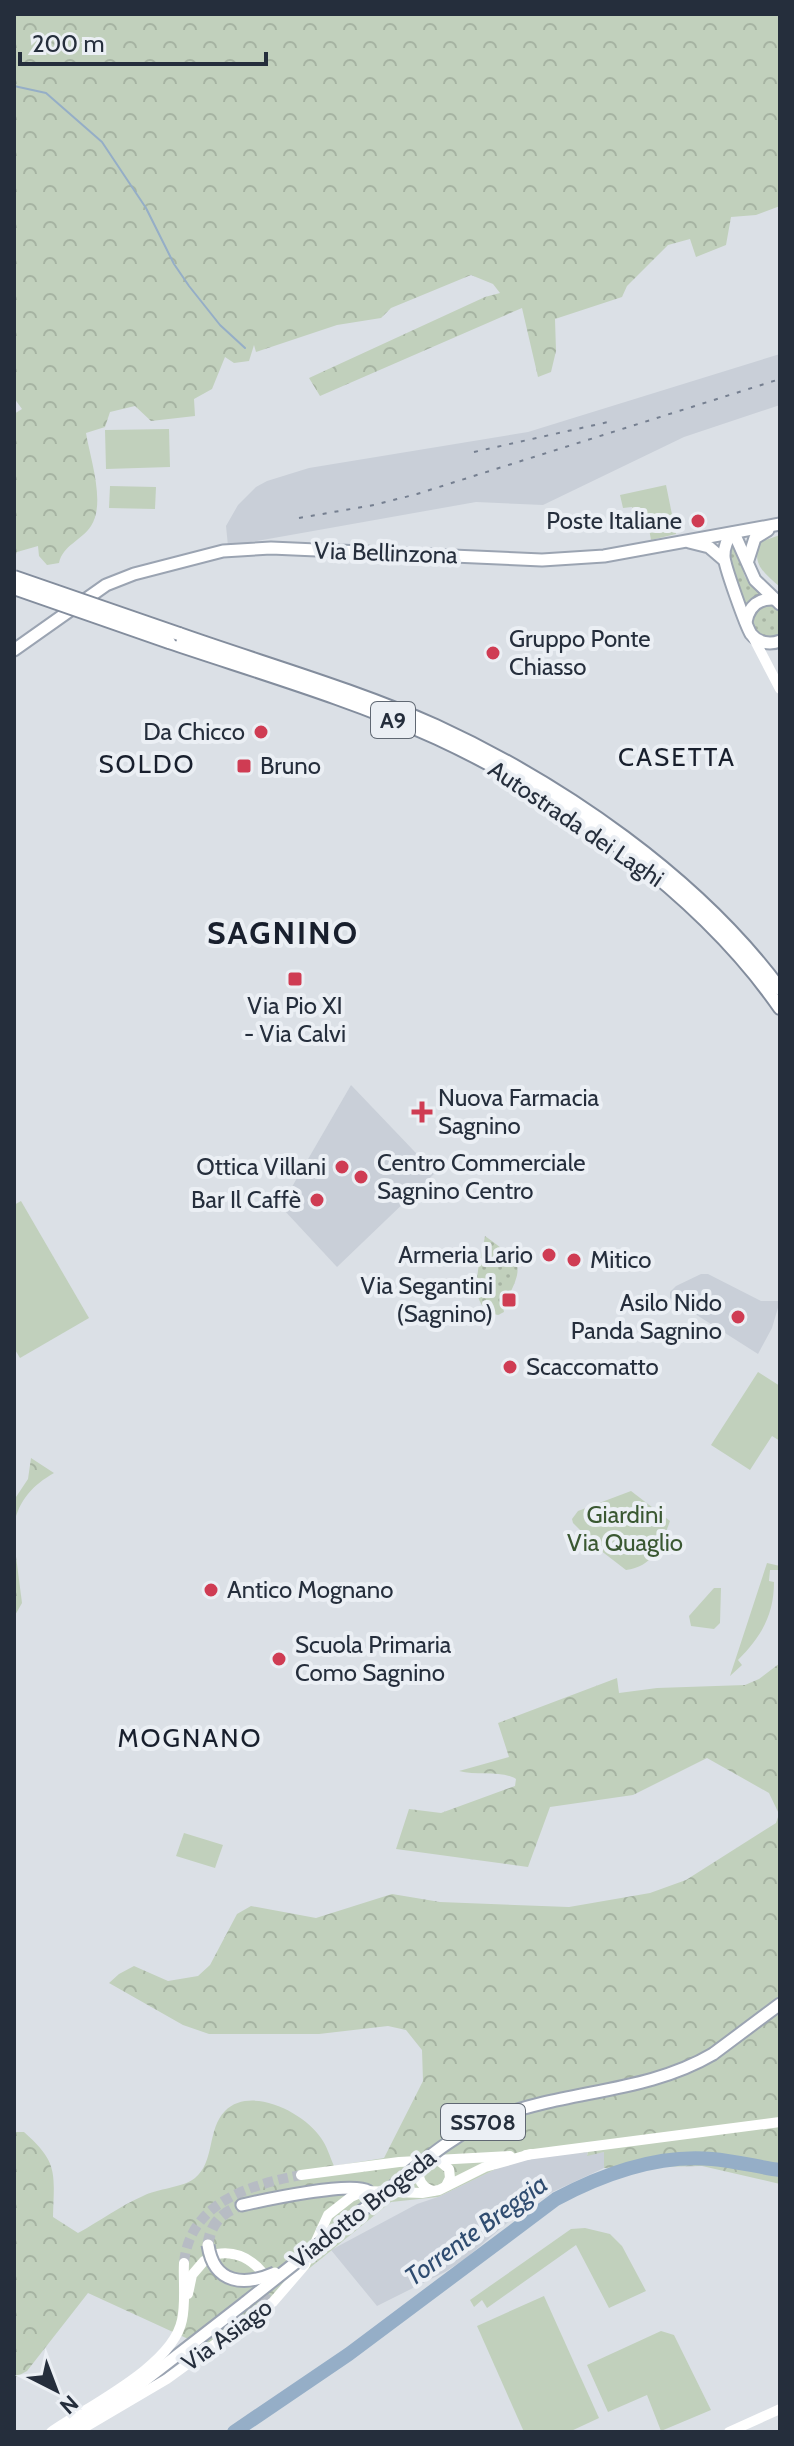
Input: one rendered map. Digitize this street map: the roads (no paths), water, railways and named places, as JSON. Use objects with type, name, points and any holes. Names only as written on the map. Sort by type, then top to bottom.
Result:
[{"type":"highway","name":"Autostrada dei Laghi","points":[[14,577],[174,638]]},
{"type":"highway","name":"Autostrada dei Laghi","points":[[14,588],[375,702],[434,725],[522,771],[603,831],[692,907],[741,957],[780,1008]]},
{"type":"highway","name":"Autostrada dei Laghi","points":[[603,831],[664,868],[705,904],[748,948],[780,989]]},
{"type":"main road","name":"Via Bellinzona","points":[[14,650],[106,585],[134,574],[223,551],[271,548],[542,560],[604,556],[778,525]]},
{"type":"main road","points":[[748,561],[755,538],[778,525]]},
{"type":"main road","points":[[723,559],[727,539],[734,533],[755,580],[777,601]]},
{"type":"main road","points":[[688,542],[709,547],[723,559],[749,628],[758,640],[777,642]]},
{"type":"main road","points":[[749,628],[749,612],[755,604],[762,600],[777,601]]},
{"type":"main road","name":"Viadotto Brogeda","points":[[713,2054],[780,2004]]},
{"type":"main road","name":"Viadotto Brogeda","points":[[62,2432],[139,2385],[437,2152],[480,2124],[528,2107],[676,2072],[713,2054],[780,2013]]},
{"type":"main road","name":"SS708","points":[[242,2205],[358,2187],[368,2191]]},
{"type":"main road","name":"SS708","points":[[213,2250],[212,2259],[218,2269],[239,2281],[260,2280],[291,2266]]},
{"type":"street","points":[[749,628],[780,689]]},
{"type":"street","points":[[765,662],[765,652],[777,642]]},
{"type":"street","name":"SS708","points":[[301,2175],[399,2162],[531,2154],[780,2122]]},
{"type":"street","name":"SS708","points":[[368,2191],[435,2191],[485,2167],[531,2154]]},
{"type":"street","name":"SS708","points":[[433,2160],[449,2169],[446,2186]]},
{"type":"street","name":"SS708","points":[[433,2160],[420,2169],[420,2180],[425,2188],[435,2191]]},
{"type":"street","name":"Via Asiago","points":[[77,2432],[167,2379],[282,2294],[298,2275],[328,2215],[351,2197],[368,2191]]},
{"type":"street","name":"SS708","points":[[213,2250],[244,2257],[262,2272]]},
{"type":"street","points":[[183,2319],[192,2275],[204,2261]]},
{"type":"street","name":"Via Asiago","points":[[51,2432],[156,2360],[171,2344],[183,2319],[184,2263]]},
{"type":"street","points":[[253,2316],[263,2303]]},
{"type":"street","points":[[729,2432],[780,2409]]},
{"type":"waterway","points":[[14,86],[46,93],[102,142],[146,208],[174,264],[189,286],[220,325],[245,348]]},
{"type":"waterway","name":"Torrente Breggia","points":[[234,2432],[349,2354],[556,2199],[574,2190],[631,2168],[691,2158],[780,2170]]},
{"type":"waterway","name":"Torrente Breggia","points":[[244,2426],[244,2432]]},
{"type":"tunnel","points":[[184,2263],[189,2242],[210,2211],[243,2191],[301,2175]]},
{"type":"tunnel","points":[[208,2245],[211,2231],[218,2220],[242,2205]]},
{"type":"tunnel","points":[[263,2303],[267,2282]]},
{"type":"railway","points":[[299,518],[417,494],[780,379]]},
{"type":"railway","points":[[474,452],[608,422]]},
{"type":"place","name":"Poste Italiane","points":[[698,521]]},
{"type":"place","name":"Gruppo Ponte Chiasso","points":[[493,653]]},
{"type":"place","name":"Da Chicco","points":[[261,732]]},
{"type":"place","name":"Bruno","points":[[244,766]]},
{"type":"place","name":"Via Pio XI - Via Calvi","points":[[295,979]]},
{"type":"place","name":"Nuova Farmacia Sagnino","points":[[422,1112]]},
{"type":"place","name":"Ottica Villani","points":[[342,1167]]},
{"type":"place","name":"Centro Commerciale Sagnino Centro","points":[[361,1177]]},
{"type":"place","name":"Bar Il Caffè","points":[[317,1200]]},
{"type":"place","name":"Armeria Lario","points":[[549,1255]]},
{"type":"place","name":"Mitico","points":[[574,1260]]},
{"type":"place","name":"Via Segantini (Sagnino)","points":[[509,1300]]},
{"type":"place","name":"Asilo Nido Panda Sagnino","points":[[738,1317]]},
{"type":"place","name":"Scaccomatto","points":[[510,1367]]},
{"type":"place","name":"Antico Mognano","points":[[211,1590]]},
{"type":"place","name":"Scuola Primaria Como Sagnino","points":[[279,1659]]},
{"type":"district","name":"CASETTA","points":[[677,757]]},
{"type":"district","name":"SOLDO","points":[[147,764]]},
{"type":"district","name":"SAGNINO","points":[[283,933]]},
{"type":"district","name":"MOGNANO","points":[[190,1738]]},
{"type":"park label","name":"Giardini Via Quaglio","points":[[625,1529]]}]
